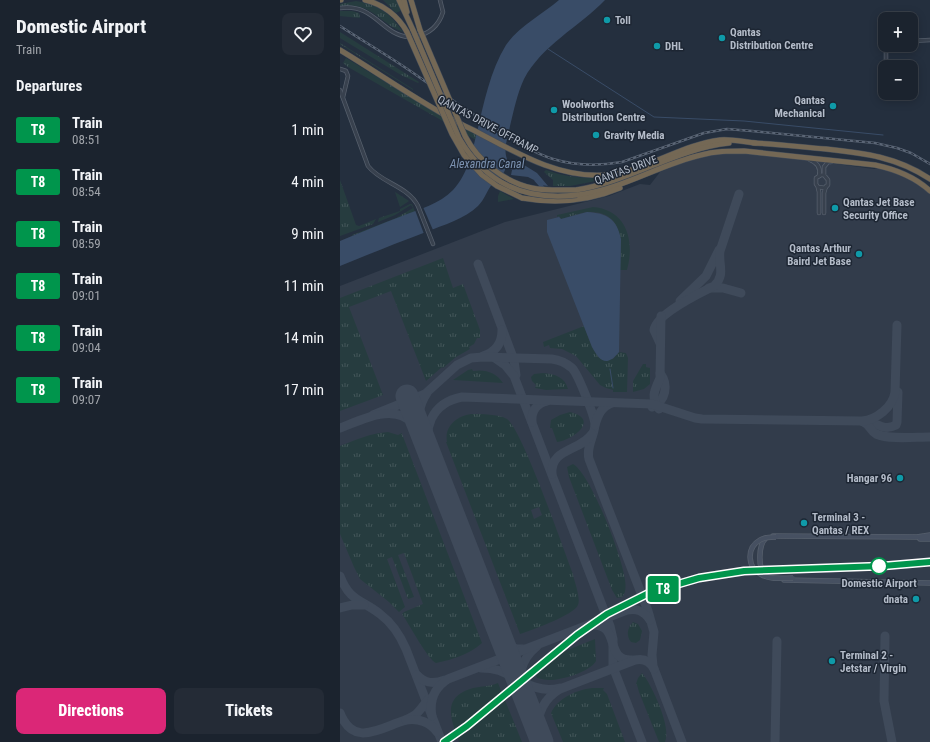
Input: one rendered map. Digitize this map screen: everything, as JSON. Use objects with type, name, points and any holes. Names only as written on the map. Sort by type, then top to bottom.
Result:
[{"type":"highway","points":[[366,0],[381,5],[390,12],[398,19],[407,32],[459,149],[468,161],[482,174],[497,186],[515,195],[545,201],[577,195]]},
{"type":"highway","points":[[399,0],[413,30]]},
{"type":"highway","points":[[404,0],[413,30]]},
{"type":"highway","name":"QANTAS DRIVE","points":[[412,0],[420,30],[464,136],[481,158],[504,176],[522,185],[577,195],[605,183],[702,148],[730,143],[756,143],[845,151],[887,158],[905,165],[930,178]]},
{"type":"highway","name":"QANTAS DRIVE","points":[[413,30],[459,138],[469,154],[492,176],[516,190],[532,195],[577,195],[598,192],[613,188],[700,155],[726,151],[744,151],[875,165],[889,168],[915,180],[930,191]]},
{"type":"highway","name":"QANTAS DRIVE OFFRAMP","points":[[340,50],[462,124],[536,162],[555,168],[588,175],[605,175],[640,167],[691,146],[707,142],[721,140],[756,143]]},
{"type":"street","points":[[340,8],[352,7],[360,9],[374,16],[395,33],[411,37],[425,34],[436,26],[443,12],[440,0]]},
{"type":"street","points":[[918,40],[930,40]]},
{"type":"street","points":[[340,69],[346,71],[348,76],[343,98]]},
{"type":"street","points":[[340,90],[368,166],[376,175],[411,196],[419,208],[434,244]]},
{"type":"street","points":[[801,157],[817,163],[820,170],[819,176],[815,181],[819,193],[819,212],[824,212],[824,191],[828,183],[828,180],[824,176],[824,165],[828,162],[840,161]]},
{"type":"street","points":[[819,176],[824,176]]},
{"type":"street","points":[[817,186],[820,188],[826,186]]},
{"type":"street","points":[[930,535],[917,537],[778,535],[766,538],[761,545],[761,571],[765,576],[773,580],[930,582]]},
{"type":"street","points":[[930,539],[766,538],[756,544],[751,553],[750,563],[756,572],[765,577],[930,582]]},
{"type":"shaded area","points":[[720,153],[742,153],[874,169],[885,169],[914,181],[930,194],[930,742],[340,742],[340,286],[505,222],[609,196],[640,184],[650,185],[660,172],[681,163]]},
{"type":"green space","points":[[383,0],[398,0],[402,10],[396,13]]},
{"type":"green space","points":[[356,1],[371,5],[383,11],[403,32],[394,28],[368,10],[360,7],[340,6],[340,4]]},
{"type":"green space","points":[[340,11],[352,11],[359,13],[360,18],[340,16]]},
{"type":"green space","points":[[340,32],[419,82],[418,83],[401,75],[340,38]]},
{"type":"green space","points":[[340,44],[413,89],[413,90]]},
{"type":"green space","points":[[346,58],[428,108],[477,135],[476,140],[348,67],[343,63]]},
{"type":"green space","points":[[546,170],[567,176],[582,178],[604,177],[606,179],[570,186],[553,186],[553,180],[544,172]]},
{"type":"green space","points":[[340,180],[356,225],[359,226],[376,219],[373,224],[340,236]]},
{"type":"green space","points":[[500,191],[514,199],[498,202]]},
{"type":"green space","points":[[395,192],[409,201],[400,207]]},
{"type":"green space","points":[[412,204],[415,212],[352,236],[396,218],[413,208],[411,205],[395,215],[378,222],[379,218],[400,211],[400,209]]},
{"type":"green space","points":[[593,207],[605,209],[614,214],[626,229],[630,248],[627,270],[620,270],[620,240],[615,223],[609,217],[600,213],[588,212],[561,219],[559,216],[557,217],[557,215]]},
{"type":"green space","points":[[443,258],[453,288],[463,284],[480,330],[480,338],[477,338],[474,344],[469,347],[470,349],[456,357],[443,368],[442,367],[426,381],[391,291],[349,307],[383,395],[340,411],[340,298]]},
{"type":"green space","points":[[584,326],[592,347],[599,358],[613,359],[619,352],[626,353],[628,358],[627,392],[613,392],[613,390],[600,385],[576,356],[562,349],[550,348],[549,345],[544,347],[543,342]]},
{"type":"green space","points":[[643,364],[646,364],[646,367],[650,368],[650,384],[644,389],[633,392],[633,381]]},
{"type":"green space","points":[[472,369],[473,371],[482,370],[490,372],[497,376],[503,383],[453,380]]},
{"type":"green space","points":[[534,374],[552,374],[559,377],[565,382],[568,389],[546,390],[535,388],[536,385],[532,381],[531,377]]},
{"type":"green space","points":[[570,412],[579,415],[583,419],[584,424],[581,429],[570,437],[557,442],[552,428],[550,428],[551,420]]},
{"type":"green space","points":[[480,414],[499,416],[507,419],[514,428],[532,466],[542,492],[573,574],[579,598],[578,605],[575,609],[561,618],[520,634],[446,442],[450,427],[456,420],[466,415]],"holes":[[[539,507],[542,515],[534,519],[531,510]]]},
{"type":"green space","points":[[388,432],[398,435],[402,433],[482,643],[471,651],[449,660],[436,663],[428,655],[402,614],[423,604],[404,553],[398,555],[414,597],[408,599],[392,557],[387,559],[405,607],[399,612],[360,579],[340,534],[340,446],[369,435]]},
{"type":"green space","points":[[573,464],[588,483],[597,500],[619,554],[626,585],[622,597],[617,598],[612,590],[569,477],[567,467]]},
{"type":"green space","points":[[633,622],[638,624],[642,631],[640,640],[636,643],[629,640],[628,635],[629,627]]},
{"type":"green space","points":[[595,639],[596,661],[588,669],[561,679],[545,680],[537,678],[533,667],[535,663]]},
{"type":"green space","points":[[642,673],[656,696],[660,707],[666,727],[665,742],[659,742],[636,684]]},
{"type":"green space","points":[[498,683],[522,742],[459,742],[451,717],[452,703],[456,697],[463,692],[473,688]]},
{"type":"green space","points":[[592,688],[604,688],[603,690],[607,694],[625,742],[563,742],[551,713],[563,699],[574,693]]},
{"type":"water","name":"Alexandra Canal","points":[[559,0],[605,0],[551,46],[532,67],[524,79],[519,90],[506,142],[507,159],[504,164],[505,170],[491,186],[478,206],[467,215],[454,221],[340,266],[340,241],[429,206],[448,195],[458,184],[469,162],[488,87],[500,55],[506,45],[517,33]]},
{"type":"water","points":[[514,160],[537,173],[548,186],[541,185],[528,177],[511,175]]},
{"type":"water","points":[[587,212],[600,214],[610,218],[617,226],[621,239],[619,352],[611,360],[607,361],[601,359],[592,347],[547,232],[547,220],[559,217],[561,219]]},
{"type":"pier","points":[[479,116],[510,135],[509,137],[479,118]]},
{"type":"pier","points":[[478,119],[509,138],[508,140],[478,121]]},
{"type":"pier","points":[[423,207],[433,230],[424,234],[415,210]]},
{"type":"waterway","points":[[548,49],[654,117],[744,121],[883,135]]},
{"type":"waterway","points":[[502,165],[515,169]]},
{"type":"waterway","points":[[536,180],[545,190]]},
{"type":"waterway","points":[[610,369],[613,388]]},
{"type":"taxiway","points":[[660,343],[654,330],[662,317],[714,286],[718,282],[721,274],[720,251],[739,194]]},
{"type":"taxiway","points":[[680,301],[706,276],[719,250]]},
{"type":"taxiway","points":[[478,264],[514,360],[516,375]]},
{"type":"taxiway","points":[[709,288],[723,288],[741,293]]},
{"type":"taxiway","points":[[659,409],[656,404],[654,393],[660,378],[661,316]]},
{"type":"taxiway","points":[[432,457],[428,437],[428,428],[431,419],[443,405],[451,400],[462,397],[652,404],[702,419],[867,420],[883,412],[894,398],[897,325]]},
{"type":"taxiway","points":[[483,356],[495,349],[501,339],[502,330]]},
{"type":"taxiway","points":[[373,415],[425,394],[457,365],[471,358],[552,359],[563,362],[572,368],[582,387],[595,425],[589,446],[589,459],[648,611],[654,632],[652,655],[653,666],[682,742]]},
{"type":"taxiway","points":[[495,358],[505,365],[514,376],[610,626],[613,639],[613,667],[642,742]]},
{"type":"taxiway","points":[[652,407],[660,401],[665,392],[665,383],[660,373]]},
{"type":"taxiway","points":[[865,421],[883,427],[891,427],[896,425],[898,392]]},
{"type":"taxiway","points":[[421,431],[419,421],[420,412],[422,402],[427,393]]},
{"type":"taxiway","points":[[532,422],[535,408],[547,401]]},
{"type":"taxiway","points":[[595,425],[600,412],[612,403]]},
{"type":"taxiway","points":[[340,428],[377,415],[399,415],[409,419],[418,428],[425,442]]},
{"type":"taxiway","points":[[863,422],[867,424],[874,433],[882,436],[895,438],[930,437]]},
{"type":"taxiway","points":[[552,474],[556,459],[561,454],[587,440],[592,434]]},
{"type":"taxiway","points":[[340,576],[348,591],[384,618],[392,625],[398,634],[406,649],[442,742]]},
{"type":"taxiway","points":[[340,608],[352,605],[364,605]]},
{"type":"taxiway","points":[[432,716],[431,705],[436,690],[448,679],[627,610],[634,609],[640,611],[650,620]]},
{"type":"taxiway","points":[[591,625],[600,626],[606,630],[610,635],[614,649],[618,655],[623,659],[632,660]]},
{"type":"taxiway","points":[[499,631],[503,639],[511,647],[523,649]]},
{"type":"taxiway","points":[[885,636],[884,701],[892,742]]},
{"type":"taxiway","points":[[775,742],[777,641]]},
{"type":"taxiway","points":[[525,698],[522,691],[521,670],[526,658],[537,646]]},
{"type":"taxiway","points":[[508,654],[515,672],[529,685],[541,689],[560,688]]},
{"type":"taxiway","points":[[539,731],[538,724],[540,712],[546,701],[560,689],[635,660],[641,659],[646,661],[651,664],[654,669]]},
{"type":"taxiway","points":[[481,668],[503,672],[513,678],[520,687]]},
{"type":"taxiway","points":[[417,675],[426,682],[445,680]]},
{"type":"taxiway","points":[[340,713],[344,722],[350,728],[362,733],[369,733],[412,717],[419,712],[429,699]]},
{"type":"taxiway","points":[[406,720],[415,720],[427,723],[437,732]]},
{"type":"taxiway","points":[[536,727],[542,742]]},
{"type":"runway","points":[[407,396],[542,742]]},
{"type":"railway","points":[[340,26],[519,143],[539,154],[570,163],[588,165],[622,162],[704,133],[727,129],[875,143],[911,153],[930,164]]},
{"type":"train","name":"T8","points":[[444,742],[467,726],[577,635],[607,614],[651,592],[685,581],[712,575],[744,571],[883,566],[930,562]]},
{"type":"place","name":"Toll","points":[[607,20]]},
{"type":"place","name":"Qantas Distribution Centre","points":[[722,38]]},
{"type":"place","name":"DHL","points":[[657,46]]},
{"type":"place","name":"Qantas Mechanical","points":[[833,106]]},
{"type":"place","name":"Woolworths Distribution Centre","points":[[554,110]]},
{"type":"place","name":"Gravity Media","points":[[596,135]]},
{"type":"place","name":"Qantas Jet Base Security Office","points":[[835,208]]},
{"type":"place","name":"Qantas Arthur Baird Jet Base","points":[[859,254]]},
{"type":"place","name":"Hangar 96","points":[[900,478]]},
{"type":"place","name":"Terminal 3 - Qantas / REX","points":[[804,523]]},
{"type":"place","name":"Domestic Airport","points":[[879,566]]},
{"type":"place","name":"dnata","points":[[916,599]]},
{"type":"place","name":"Terminal 2 - Jetstar / Virgin","points":[[832,661]]}]
